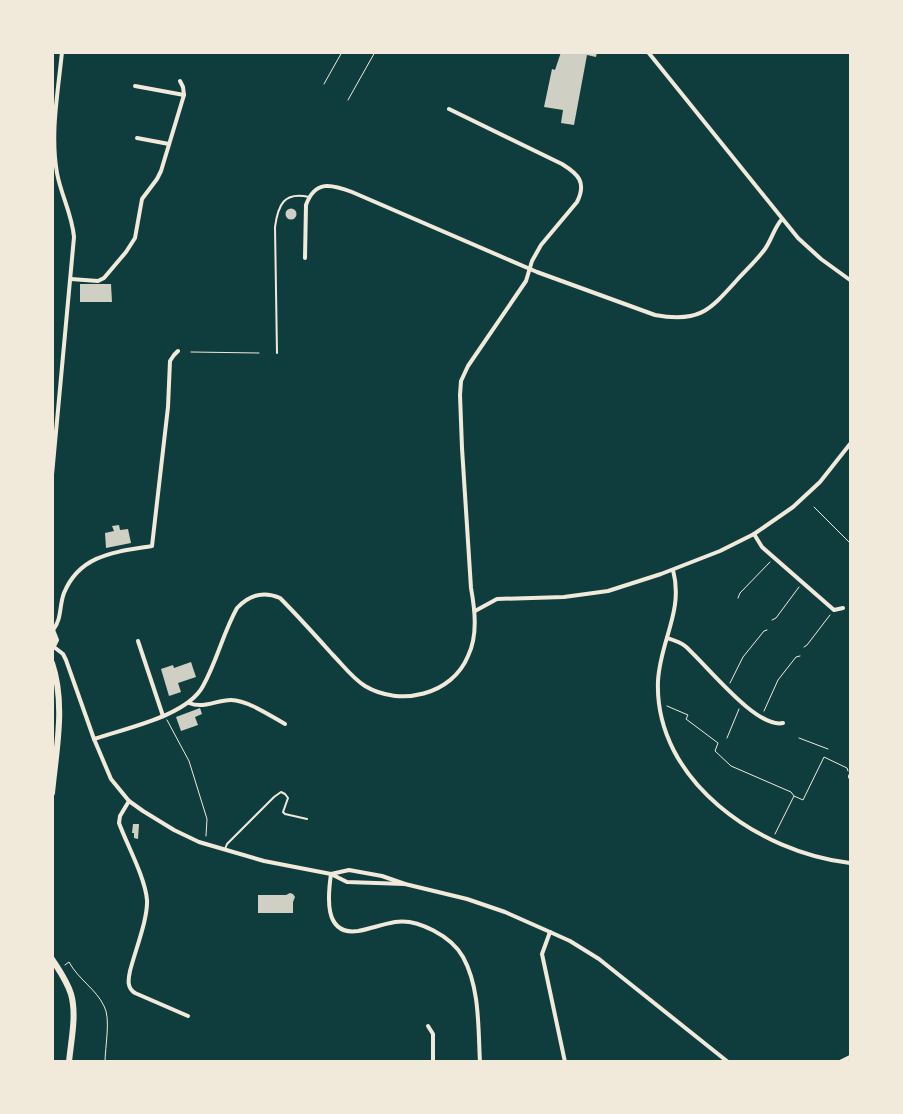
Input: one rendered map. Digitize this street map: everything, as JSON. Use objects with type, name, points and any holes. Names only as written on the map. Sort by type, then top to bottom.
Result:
[{"type":"main road","points":[[53,630],[56,640],[53,648]]},
{"type":"main road","points":[[52,663],[58,685],[59,707],[52,793]]},
{"type":"main road","points":[[52,959],[66,982],[73,1002],[69,1062]]},
{"type":"street","points":[[52,474],[74,237],[73,221],[57,175],[55,157],[55,123],[62,52]]},
{"type":"street","points":[[648,52],[782,219],[815,254],[850,280]]},
{"type":"street","points":[[71,279],[90,281],[101,279],[126,252],[137,232],[142,199],[157,179],[169,144],[184,95],[180,81]]},
{"type":"street","points":[[135,86],[184,95]]},
{"type":"street","points":[[94,739],[163,716],[189,703],[200,692],[237,608],[243,601],[256,595],[267,594],[280,598],[362,684],[374,691],[393,696],[428,693],[445,684],[460,671],[473,641],[475,611],[471,588],[462,448],[460,395],[462,381],[468,366],[526,281],[529,269],[541,245],[577,202],[582,187],[580,179],[573,171],[562,164],[449,109]]},
{"type":"street","points":[[137,138],[169,144]]},
{"type":"street","points":[[305,258],[306,205],[309,197],[315,189],[322,186],[332,186],[342,188],[529,269],[655,315],[675,318],[690,316],[704,311],[717,302],[765,249],[775,228],[782,219]]},
{"type":"street","points":[[53,630],[58,624],[64,593],[80,569],[100,557],[152,546],[168,407],[170,361],[178,351]]},
{"type":"street","points":[[475,611],[497,599],[564,598],[595,594],[673,570],[720,550],[754,534],[781,516],[804,497],[830,471],[850,444]]},
{"type":"street","points":[[754,534],[762,547],[834,610],[843,608]]},
{"type":"street","points":[[673,570],[677,599],[658,678],[660,714],[671,747],[688,776],[723,809],[766,836],[809,855],[850,863]]},
{"type":"street","points":[[667,638],[683,645],[752,712],[775,724],[783,723]]},
{"type":"street","points":[[138,641],[163,716]]},
{"type":"street","points":[[53,648],[62,654],[66,660],[94,739],[111,779],[128,801],[174,830],[199,842],[225,850],[264,861],[331,874],[347,882],[405,884]]},
{"type":"street","points":[[189,703],[197,706],[236,701],[285,724]]},
{"type":"street","points":[[128,801],[120,816],[119,823],[144,886],[147,902],[130,971],[130,987],[135,993],[188,1016]]},
{"type":"street","points":[[331,874],[349,870],[360,871],[467,899],[505,912],[570,941],[599,959],[728,1062]]},
{"type":"street","points":[[331,874],[328,906],[332,920],[343,928],[357,931],[397,922],[408,922],[438,932],[457,949],[468,969],[474,989],[478,1015],[480,1062]]},
{"type":"street","points":[[550,932],[542,954],[565,1062]]},
{"type":"street","points":[[428,1026],[433,1034],[433,1062]]},
{"type":"street","points":[[840,1062],[850,1057]]},
{"type":"lane","points":[[278,353],[275,227],[277,213],[283,202],[290,196],[298,194],[309,197]]},
{"type":"lane","points":[[225,850],[227,844],[281,792],[288,798],[283,812],[307,819]]},
{"type":"path","points":[[324,84],[342,52]]},
{"type":"path","points":[[348,100],[375,52]]},
{"type":"path","points":[[191,352],[259,353]]},
{"type":"path","points":[[814,507],[850,543]]},
{"type":"path","points":[[738,598],[772,559]]},
{"type":"path","points":[[772,620],[776,618],[801,585]]},
{"type":"path","points":[[804,647],[832,612]]},
{"type":"path","points":[[729,685],[743,657],[764,631],[768,630]]},
{"type":"path","points":[[764,711],[778,680],[796,658],[800,656]]},
{"type":"path","points":[[666,705],[688,715],[686,719],[718,743],[715,751],[731,766],[791,792],[794,796],[803,800],[824,757],[847,768],[850,777]]},
{"type":"path","points":[[726,738],[740,706]]},
{"type":"path","points":[[167,720],[189,761],[207,820],[206,836]]},
{"type":"path","points":[[799,738],[828,749]]},
{"type":"path","points":[[774,835],[794,796]]},
{"type":"path","points":[[65,965],[69,962],[79,977],[105,1006],[107,1022],[105,1062]]},
{"type":"building","points":[[561,52],[597,52],[596,57],[587,55],[574,125],[561,123],[563,110],[544,107],[552,69],[555,70]]},
{"type":"building","points":[[291,208],[297,214],[291,220],[285,214]]},
{"type":"building","points":[[80,284],[111,284],[112,302],[80,302]]},
{"type":"building","points":[[119,525],[120,530],[128,529],[131,543],[106,548],[105,533],[114,531],[112,526]]},
{"type":"building","points":[[191,662],[196,677],[178,683],[181,692],[169,696],[161,669],[173,665],[174,668]]},
{"type":"building","points":[[200,708],[202,714],[195,717],[198,725],[181,731],[176,717]]},
{"type":"building","points":[[133,824],[139,824],[138,839],[134,838],[134,833],[132,833]]},
{"type":"building","points":[[290,893],[295,897],[293,913],[258,913],[258,895],[286,895]]}]
